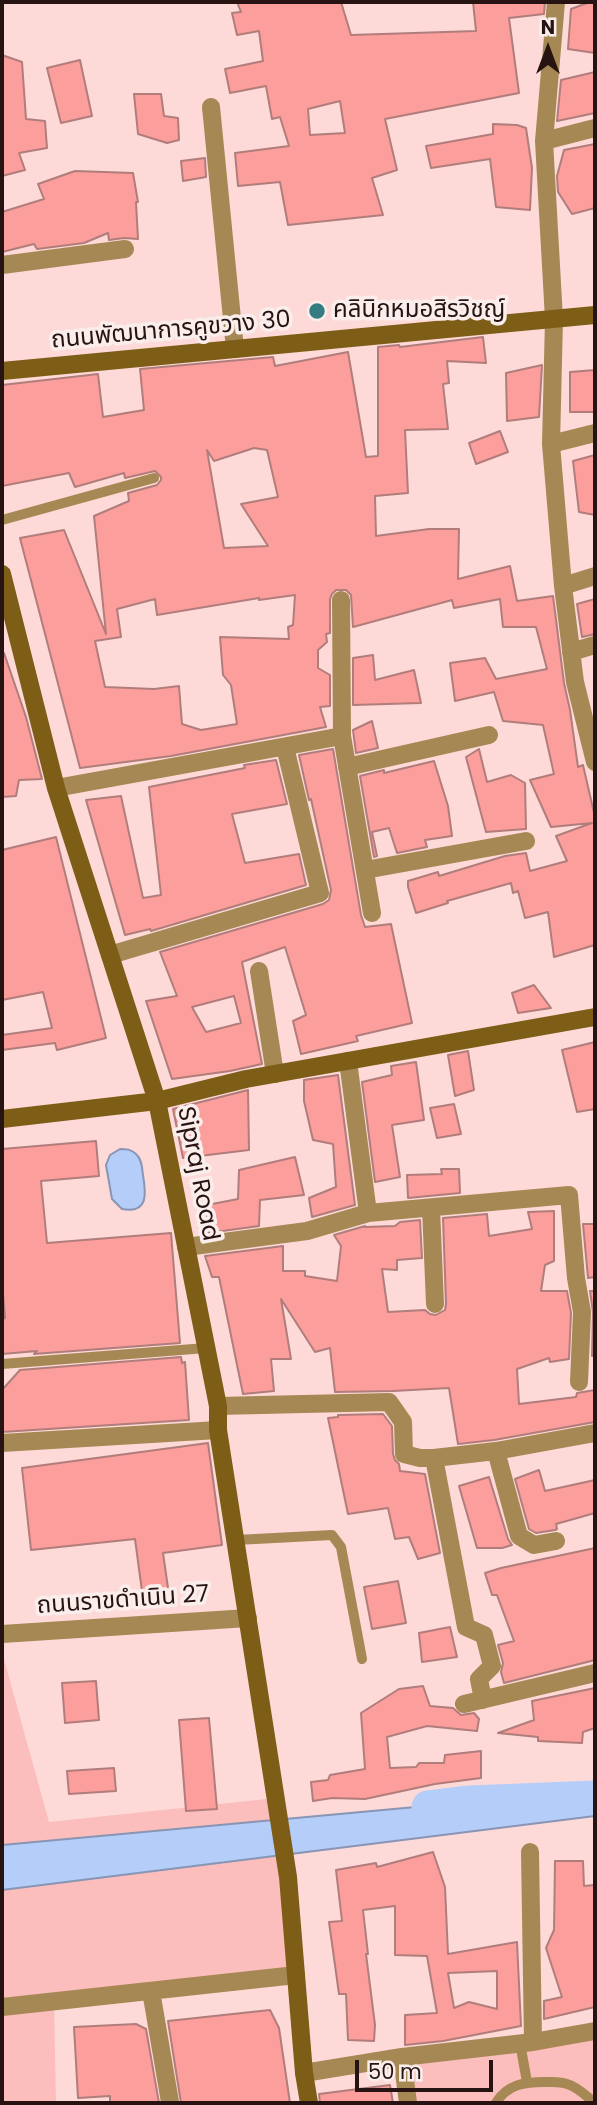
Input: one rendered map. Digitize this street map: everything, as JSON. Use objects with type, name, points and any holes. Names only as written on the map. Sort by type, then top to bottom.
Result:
[{"type":"street","points":[[555,2],[544,141],[554,319],[551,444],[563,586],[575,682],[595,759]]},
{"type":"street","points":[[211,107],[235,349]]},
{"type":"street","points":[[544,141],[595,128]]},
{"type":"street","points":[[2,265],[125,248]]},
{"type":"street","name":"ถนนพัฒนาการคูขวาง 30","points":[[2,371],[595,315]]},
{"type":"street","points":[[551,444],[595,433]]},
{"type":"street","name":"Sipraj Road","points":[[2,574],[8,626],[56,788],[157,1101],[218,1406],[218,1430],[288,1877],[304,2073],[309,2103]]},
{"type":"street","points":[[563,586],[595,576]]},
{"type":"street","points":[[341,600],[342,736],[372,913]]},
{"type":"street","points":[[571,652],[595,645]]},
{"type":"street","points":[[347,767],[489,735]]},
{"type":"street","points":[[56,788],[342,736]]},
{"type":"street","points":[[110,955],[320,893],[285,747]]},
{"type":"street","points":[[365,870],[526,841]]},
{"type":"street","points":[[259,971],[275,1074]]},
{"type":"street","points":[[2,1119],[157,1101],[246,1079],[595,1017]]},
{"type":"street","points":[[348,1061],[369,1213]]},
{"type":"street","points":[[186,1247],[307,1231],[369,1213],[569,1195],[576,1278],[582,1312],[579,1382]]},
{"type":"street","points":[[431,1208],[435,1304]]},
{"type":"street","points":[[218,1406],[389,1402],[403,1422],[404,1454],[420,1458],[496,1451],[595,1433]]},
{"type":"street","points":[[2,1443],[218,1430]]},
{"type":"street","points":[[496,1451],[519,1536],[534,1545],[556,1541]]},
{"type":"street","points":[[434,1458],[466,1627],[484,1635],[492,1666],[479,1679],[483,1700]]},
{"type":"street","name":"ถนนราขดำเนิน 27","points":[[2,1634],[248,1618]]},
{"type":"street","points":[[464,1704],[595,1672]]},
{"type":"street","points":[[527,2042],[530,1852]]},
{"type":"street","points":[[2,2007],[296,1975]]},
{"type":"street","points":[[151,1991],[170,2102]]},
{"type":"street","points":[[304,2073],[595,2031]]},
{"type":"street","points":[[402,2057],[408,2103]]},
{"type":"lane","points":[[2,520],[154,478]]},
{"type":"lane","points":[[2,1364],[206,1348]]},
{"type":"lane","points":[[236,1540],[332,1535],[341,1547],[362,1659]]},
{"type":"lane","points":[[527,2042],[527,2082]]},
{"type":"lane","points":[[496,2103],[503,2093],[517,2084],[527,2082],[564,2082],[576,2087],[595,2103]]},
{"type":"shaded area","points":[[2,1652],[49,1822],[276,1798],[296,1975],[54,2001],[56,2103],[2,2103]]},
{"type":"shaded area","points":[[595,2031],[595,2103],[408,2103],[402,2057]]},
{"type":"water","points":[[120,1149],[132,1151],[141,1161],[144,1201],[131,1210],[122,1209],[112,1199],[106,1165],[110,1155]]},
{"type":"water","points":[[595,1797],[595,1816],[2,1890],[2,1845],[470,1802]]},
{"type":"building","points":[[237,2],[341,2],[351,35],[476,31],[473,2],[545,2],[544,14],[509,18],[519,93],[385,119],[397,170],[372,178],[383,215],[288,225],[280,182],[238,186],[235,153],[289,146],[280,117],[272,119],[266,86],[230,93],[225,69],[263,61],[259,31],[237,35],[232,13],[241,12]],"holes":[[[340,101],[345,133],[310,135],[308,109]]]},
{"type":"building","points":[[595,2],[595,53],[568,49],[571,9]]},
{"type":"building","points":[[2,55],[22,62],[26,119],[45,121],[47,148],[19,153],[25,170],[2,176]]},
{"type":"building","points":[[80,60],[92,116],[61,123],[47,68]]},
{"type":"building","points":[[595,72],[595,113],[557,121],[561,80]]},
{"type":"building","points":[[134,94],[161,94],[164,116],[178,118],[179,140],[167,143],[138,134]]},
{"type":"building","points":[[493,124],[526,128],[532,168],[530,210],[496,207],[490,159],[431,168],[426,146],[493,134]]},
{"type":"building","points":[[595,144],[595,208],[572,214],[558,192],[557,176],[564,150]]},
{"type":"building","points":[[205,158],[206,177],[183,181],[181,161]]},
{"type":"building","points":[[75,171],[133,173],[138,202],[138,239],[109,240],[108,233],[84,243],[37,249],[34,244],[2,252],[2,212],[44,199],[38,184]]},
{"type":"building","points":[[483,337],[486,363],[447,361],[449,383],[443,384],[448,429],[405,430],[408,493],[375,496],[376,536],[429,529],[459,529],[458,579],[510,566],[517,601],[553,596],[578,767],[583,765],[595,817],[595,945],[554,957],[548,912],[525,918],[518,891],[513,893],[511,883],[447,901],[448,903],[416,913],[408,887],[408,881],[438,872],[439,876],[505,856],[526,853],[530,871],[567,861],[556,836],[592,823],[551,827],[530,780],[554,774],[543,725],[503,721],[494,692],[455,701],[450,663],[485,658],[496,679],[547,669],[536,627],[503,627],[500,599],[454,608],[452,600],[353,627],[351,595],[346,590],[336,590],[330,599],[330,633],[326,634],[327,642],[318,650],[318,668],[330,675],[330,706],[320,707],[326,727],[171,756],[80,768],[20,538],[64,530],[106,634],[94,516],[129,501],[128,493],[157,485],[161,477],[155,471],[125,478],[124,473],[75,487],[69,473],[2,486],[2,385],[98,374],[103,417],[144,410],[140,369],[273,357],[275,366],[348,352],[366,457],[378,456],[378,347]],"holes":[[[254,448],[267,450],[278,497],[241,504],[268,546],[224,548],[207,450],[214,461]],[[295,595],[293,625],[288,627],[289,639],[220,637],[223,675],[231,685],[237,724],[201,730],[182,724],[179,686],[154,689],[105,687],[95,641],[121,637],[117,609],[155,599],[157,615],[259,598]]]},
{"type":"building","points":[[542,365],[539,417],[507,421],[506,373]]},
{"type":"building","points":[[595,370],[595,412],[570,412],[570,372]]},
{"type":"building","points":[[500,431],[508,452],[476,464],[469,443]]},
{"type":"building","points":[[595,455],[595,515],[579,512],[573,461]]},
{"type":"building","points":[[595,599],[595,634],[582,637],[577,604]]},
{"type":"building","points":[[2,653],[26,717],[42,779],[19,780],[16,796],[2,797]]},
{"type":"building","points":[[373,655],[375,680],[414,670],[421,703],[353,705],[353,658]]},
{"type":"building","points":[[372,721],[378,748],[356,753],[353,730]]},
{"type":"building","points":[[333,749],[361,915],[365,927],[391,924],[412,1023],[356,1036],[358,1041],[301,1054],[293,1021],[306,1015],[285,947],[242,962],[262,1064],[172,1079],[146,1001],[177,996],[160,952],[329,900],[331,890],[299,755]],"holes":[[[234,996],[241,1023],[206,1032],[192,1007]]]},
{"type":"building","points":[[479,749],[487,782],[511,775],[525,783],[526,829],[486,832],[466,757]]},
{"type":"building","points":[[276,760],[287,804],[232,814],[245,863],[299,854],[306,885],[151,931],[150,929],[125,935],[86,800],[121,796],[143,898],[161,895],[149,787]]},
{"type":"building","points":[[434,761],[448,806],[452,836],[425,840],[427,847],[397,853],[389,828],[372,832],[377,856],[374,857],[360,776]]},
{"type":"building","points":[[56,837],[106,1038],[57,1050],[55,1043],[2,1050],[2,1035],[52,1028],[43,992],[2,1000],[2,850]]},
{"type":"building","points":[[534,985],[551,1008],[518,1013],[512,993]]},
{"type":"building","points":[[595,1042],[595,1109],[577,1112],[562,1050]]},
{"type":"building","points":[[468,1051],[474,1090],[455,1096],[448,1055]]},
{"type":"building","points":[[416,1062],[424,1120],[392,1125],[400,1177],[375,1182],[362,1082],[392,1075],[391,1066]]},
{"type":"building","points":[[338,1075],[355,1205],[312,1217],[309,1198],[336,1187],[333,1144],[313,1140],[304,1101],[304,1080]]},
{"type":"building","points":[[248,1090],[249,1150],[183,1158],[173,1109]]},
{"type":"building","points":[[454,1104],[461,1134],[437,1138],[430,1108]]},
{"type":"building","points":[[96,1141],[99,1176],[41,1181],[47,1243],[171,1233],[180,1343],[2,1354],[2,1319],[5,1318],[2,1281],[2,1149]]},
{"type":"building","points":[[295,1157],[304,1195],[260,1200],[259,1226],[208,1233],[207,1205],[238,1199],[239,1170]]},
{"type":"building","points":[[441,1169],[459,1169],[460,1193],[408,1198],[407,1175],[442,1174]]},
{"type":"building","points":[[554,1211],[554,1261],[545,1265],[541,1291],[567,1291],[571,1313],[569,1359],[550,1362],[549,1358],[517,1369],[519,1404],[576,1397],[577,1393],[595,1390],[595,1422],[458,1444],[449,1388],[335,1392],[330,1348],[315,1352],[281,1299],[291,1359],[271,1359],[274,1391],[243,1394],[219,1277],[212,1277],[205,1256],[283,1246],[283,1271],[305,1271],[305,1276],[337,1281],[341,1246],[334,1235],[365,1226],[395,1226],[400,1222],[420,1220],[422,1258],[397,1260],[397,1270],[382,1269],[388,1312],[425,1310],[436,1315],[445,1310],[446,1304],[443,1218],[487,1214],[489,1236],[532,1229],[528,1212]]},
{"type":"building","points":[[583,1224],[595,1224],[595,1277],[588,1278]]},
{"type":"building","points":[[590,1291],[595,1291],[595,1355],[592,1356],[593,1312]]},
{"type":"building","points":[[181,1357],[182,1363],[185,1362],[189,1420],[2,1432],[2,1390],[20,1370]]},
{"type":"building","points":[[383,1414],[392,1426],[393,1454],[400,1471],[425,1474],[440,1553],[418,1559],[409,1537],[395,1539],[388,1508],[348,1514],[328,1418],[338,1415]]},
{"type":"building","points":[[208,1443],[222,1545],[163,1553],[170,1602],[144,1606],[135,1539],[31,1550],[22,1468]]},
{"type":"building","points":[[539,1470],[545,1491],[595,1480],[595,1513],[556,1524],[555,1530],[536,1533],[529,1529],[515,1479]]},
{"type":"building","points":[[489,1477],[512,1545],[502,1548],[477,1548],[459,1486]]},
{"type":"building","points":[[595,1548],[595,1660],[504,1683],[501,1672],[503,1663],[498,1645],[514,1641],[497,1595],[492,1595],[485,1573]]},
{"type":"building","points":[[398,1581],[406,1623],[372,1629],[364,1587]]},
{"type":"building","points":[[450,1627],[457,1657],[422,1662],[419,1633]]},
{"type":"building","points":[[96,1681],[99,1720],[65,1723],[62,1683]]},
{"type":"building","points":[[423,1686],[430,1706],[453,1708],[461,1715],[474,1713],[479,1719],[477,1731],[427,1726],[387,1737],[390,1768],[416,1767],[419,1763],[444,1763],[445,1755],[481,1751],[481,1778],[435,1784],[365,1799],[332,1798],[313,1801],[311,1782],[328,1780],[330,1775],[365,1769],[361,1713],[399,1689]]},
{"type":"building","points":[[595,1688],[595,1728],[583,1732],[582,1743],[538,1741],[538,1737],[498,1733],[534,1720],[532,1701]]},
{"type":"building","points":[[209,1718],[217,1809],[186,1811],[179,1720]]},
{"type":"building","points":[[114,1768],[116,1791],[69,1794],[67,1771]]},
{"type":"building","points":[[433,1852],[445,1887],[448,1954],[517,1942],[521,2026],[443,2041],[405,2045],[405,2015],[437,2013],[427,1956],[395,1955],[395,1906],[363,1910],[375,2025],[374,2041],[348,2040],[346,1994],[339,1994],[329,1922],[342,1921],[336,1870],[376,1863],[377,1867]],"holes":[[[497,1971],[497,2009],[469,2002],[454,2008],[448,1973]]]},
{"type":"building","points":[[555,1861],[583,1861],[584,1886],[595,1885],[595,2007],[544,2019],[544,2001],[562,1997],[546,1948],[554,1930]]},
{"type":"building","points":[[270,2010],[279,2028],[290,2103],[181,2103],[168,2021]]},
{"type":"building","points":[[136,2024],[146,2029],[159,2103],[110,2103],[110,2096],[78,2098],[74,2027]]},
{"type":"building","points":[[390,2085],[393,2103],[320,2103],[319,2094]]},
{"type":"waterway","points":[[428,1807],[470,1802],[595,1797]]},
{"type":"place","name":"คลินิกหมอสิรวิชญ์","points":[[317,311]]}]
